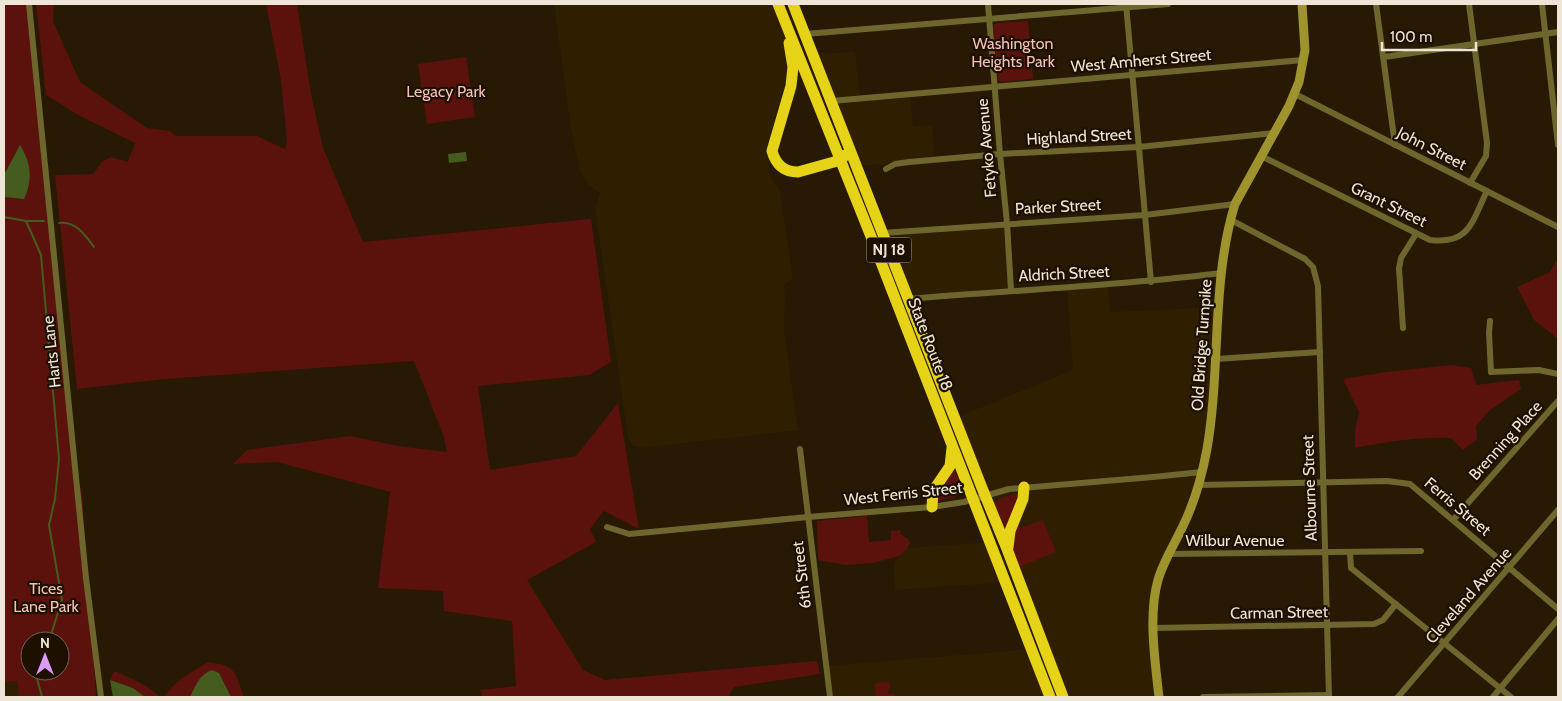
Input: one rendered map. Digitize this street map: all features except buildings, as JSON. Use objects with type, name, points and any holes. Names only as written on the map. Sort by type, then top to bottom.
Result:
[{"type":"highway","name":"State Route 18","points":[[778,4],[841,160],[951,444],[1007,549],[1063,697]]},
{"type":"highway","name":"State Route 18","points":[[793,4],[908,299],[1050,697]]},
{"type":"highway","points":[[786,21],[793,67],[791,86],[772,151],[774,160],[782,167],[792,172],[798,172],[841,160],[850,149]]},
{"type":"highway","points":[[932,507],[933,491],[950,466],[951,444]]},
{"type":"highway","points":[[1007,549],[1010,531],[1023,499],[1024,487]]},
{"type":"street","name":"Harts Lane","points":[[29,4],[86,578],[101,697]]},
{"type":"street","name":"Fetyko Avenue","points":[[988,4],[1011,290]]},
{"type":"street","points":[[805,34],[1126,5],[1168,4]]},
{"type":"street","name":"Old Bridge Turnpike","points":[[1158,697],[1154,602],[1158,581],[1182,528],[1202,472],[1210,423],[1222,273],[1231,220],[1235,204],[1294,96],[1299,82],[1304,60],[1302,4]]},
{"type":"street","points":[[1376,4],[1395,144]]},
{"type":"street","points":[[1469,4],[1487,143],[1486,156],[1470,182]]},
{"type":"street","points":[[1542,4],[1558,145]]},
{"type":"street","points":[[1126,5],[1151,282]]},
{"type":"street","points":[[1384,57],[1558,32]]},
{"type":"street","name":"West Amherst Street","points":[[831,101],[1304,60]]},
{"type":"street","name":"John Street","points":[[1294,96],[1299,96],[1558,227]]},
{"type":"street","name":"Highland Street","points":[[886,169],[895,164],[1000,154],[1139,147],[1274,133]]},
{"type":"street","name":"Grant Street","points":[[1261,156],[1416,234],[1437,240],[1457,238],[1468,230],[1487,191]]},
{"type":"street","name":"Parker Street","points":[[882,233],[1145,215],[1235,204]]},
{"type":"street","name":"Albourne Street","points":[[1231,220],[1305,259],[1313,267],[1318,286],[1329,696]]},
{"type":"street","points":[[1403,328],[1399,268],[1401,258],[1416,234]]},
{"type":"street","name":"Aldrich Street","points":[[908,299],[1011,290],[1151,282],[1222,273]]},
{"type":"street","points":[[1490,321],[1491,372],[1539,370],[1558,374]]},
{"type":"street","points":[[1216,359],[1320,352]]},
{"type":"street","name":"Brenning Place","points":[[1453,520],[1558,401]]},
{"type":"street","name":"6th Street","points":[[800,449],[830,697]]},
{"type":"street","name":"West Ferris Street","points":[[607,527],[629,534],[932,507],[979,497],[1009,488],[1202,472]]},
{"type":"street","name":"Ferris Street","points":[[1198,485],[1387,481],[1410,484],[1558,609]]},
{"type":"street","name":"Cleveland Avenue","points":[[1398,697],[1558,510]]},
{"type":"street","name":"Wilbur Avenue","points":[[1169,554],[1421,551]]},
{"type":"street","points":[[1350,553],[1351,568],[1511,697]]},
{"type":"street","name":"Carman Street","points":[[1154,628],[1374,624],[1383,620],[1396,604]]},
{"type":"street","points":[[1493,697],[1558,619]]},
{"type":"street","points":[[1203,697],[1329,696]]},
{"type":"shaded area","points":[[554,4],[778,4],[786,21],[791,86],[769,165],[770,175],[780,191],[793,279],[784,285],[784,330],[798,430],[642,448],[633,446],[628,438],[595,208],[600,193],[588,185],[580,171],[571,130]]},
{"type":"shaded area","points":[[855,52],[860,98],[910,94],[913,126],[932,125],[935,160],[857,166],[814,56],[829,53]]},
{"type":"shaded area","points":[[20,145],[27,158],[29,171],[30,178],[27,192],[24,199],[4,197],[4,175]]},
{"type":"shaded area","points":[[466,152],[467,161],[449,163],[448,154]]},
{"type":"shaded area","points":[[1007,223],[1011,290],[908,299],[882,233]]},
{"type":"shaded area","points":[[1108,284],[1110,312],[1219,307],[1202,472],[1169,554],[1154,602],[1159,697],[1063,697],[955,418],[1073,370],[1067,287]]},
{"type":"shaded area","points":[[991,542],[1005,580],[995,583],[895,590],[894,563],[907,548]]},
{"type":"shaded area","points":[[1032,649],[1050,697],[830,697],[825,666]]},
{"type":"shaded area","points":[[212,670],[219,673],[231,697],[190,697],[201,678]]},
{"type":"shaded area","points":[[110,680],[133,688],[145,697],[113,697]]},
{"type":"shaded area","points":[[17,681],[19,697],[4,697],[4,682]]},
{"type":"green space","name":"Tices Lane Park","points":[[4,4],[29,4],[78,479],[82,493],[96,697],[19,697],[17,681],[4,682]]},
{"type":"green space","points":[[36,4],[54,4],[53,21],[80,82],[147,128],[170,131],[176,136],[257,136],[285,149],[287,142],[281,80],[266,4],[297,4],[311,94],[323,148],[363,242],[591,219],[611,362],[589,375],[478,386],[490,470],[576,456],[618,403],[639,529],[604,511],[590,529],[596,542],[527,580],[583,670],[605,680],[817,661],[820,674],[734,687],[728,697],[482,697],[480,690],[516,686],[512,621],[444,611],[443,591],[378,588],[390,492],[277,462],[233,464],[247,450],[350,436],[398,446],[447,452],[444,437],[414,361],[164,379],[77,389],[55,175],[93,174],[102,162],[111,157],[128,162],[135,143],[80,116],[46,95]]},
{"type":"green space","name":"Washington Heights Park","points":[[1028,21],[1033,79],[1001,82],[998,80],[993,25],[997,23]]},
{"type":"green space","name":"Legacy Park","points":[[466,57],[475,117],[427,124],[418,64]]},
{"type":"green space","points":[[1558,258],[1558,339],[1534,320],[1517,287],[1550,272]]},
{"type":"green space","points":[[1451,365],[1471,368],[1476,385],[1519,380],[1521,389],[1490,410],[1476,426],[1477,439],[1463,450],[1451,438],[1403,440],[1355,448],[1355,431],[1359,412],[1343,379]]},
{"type":"green space","points":[[953,467],[964,492],[955,497],[937,501],[935,492]]},
{"type":"green space","points":[[1017,494],[1018,497],[1005,528],[994,503],[998,502],[997,500]]},
{"type":"green space","points":[[867,516],[869,542],[891,540],[891,531],[901,530],[900,534],[908,539],[910,543],[907,549],[900,556],[872,563],[845,565],[818,560],[817,521]]},
{"type":"green space","points":[[1043,520],[1056,552],[1019,567],[1012,549],[1016,522],[1018,522],[1020,528]]},
{"type":"green space","points":[[208,662],[230,668],[239,682],[244,697],[231,697],[219,674],[197,683],[190,697],[164,697],[178,682]]},
{"type":"green space","points":[[114,671],[144,685],[159,697],[145,697],[133,688],[110,680]]},
{"type":"green space","points":[[889,682],[890,689],[888,694],[895,694],[895,697],[876,697],[875,685],[877,683]]},
{"type":"waterway","points":[[4,217],[26,221],[44,221]]},
{"type":"waterway","points":[[26,221],[41,255],[59,459],[55,499],[49,525],[62,600],[52,631]]},
{"type":"waterway","points":[[59,223],[75,226],[94,247]]},
{"type":"waterway","points":[[38,681],[42,697]]}]
